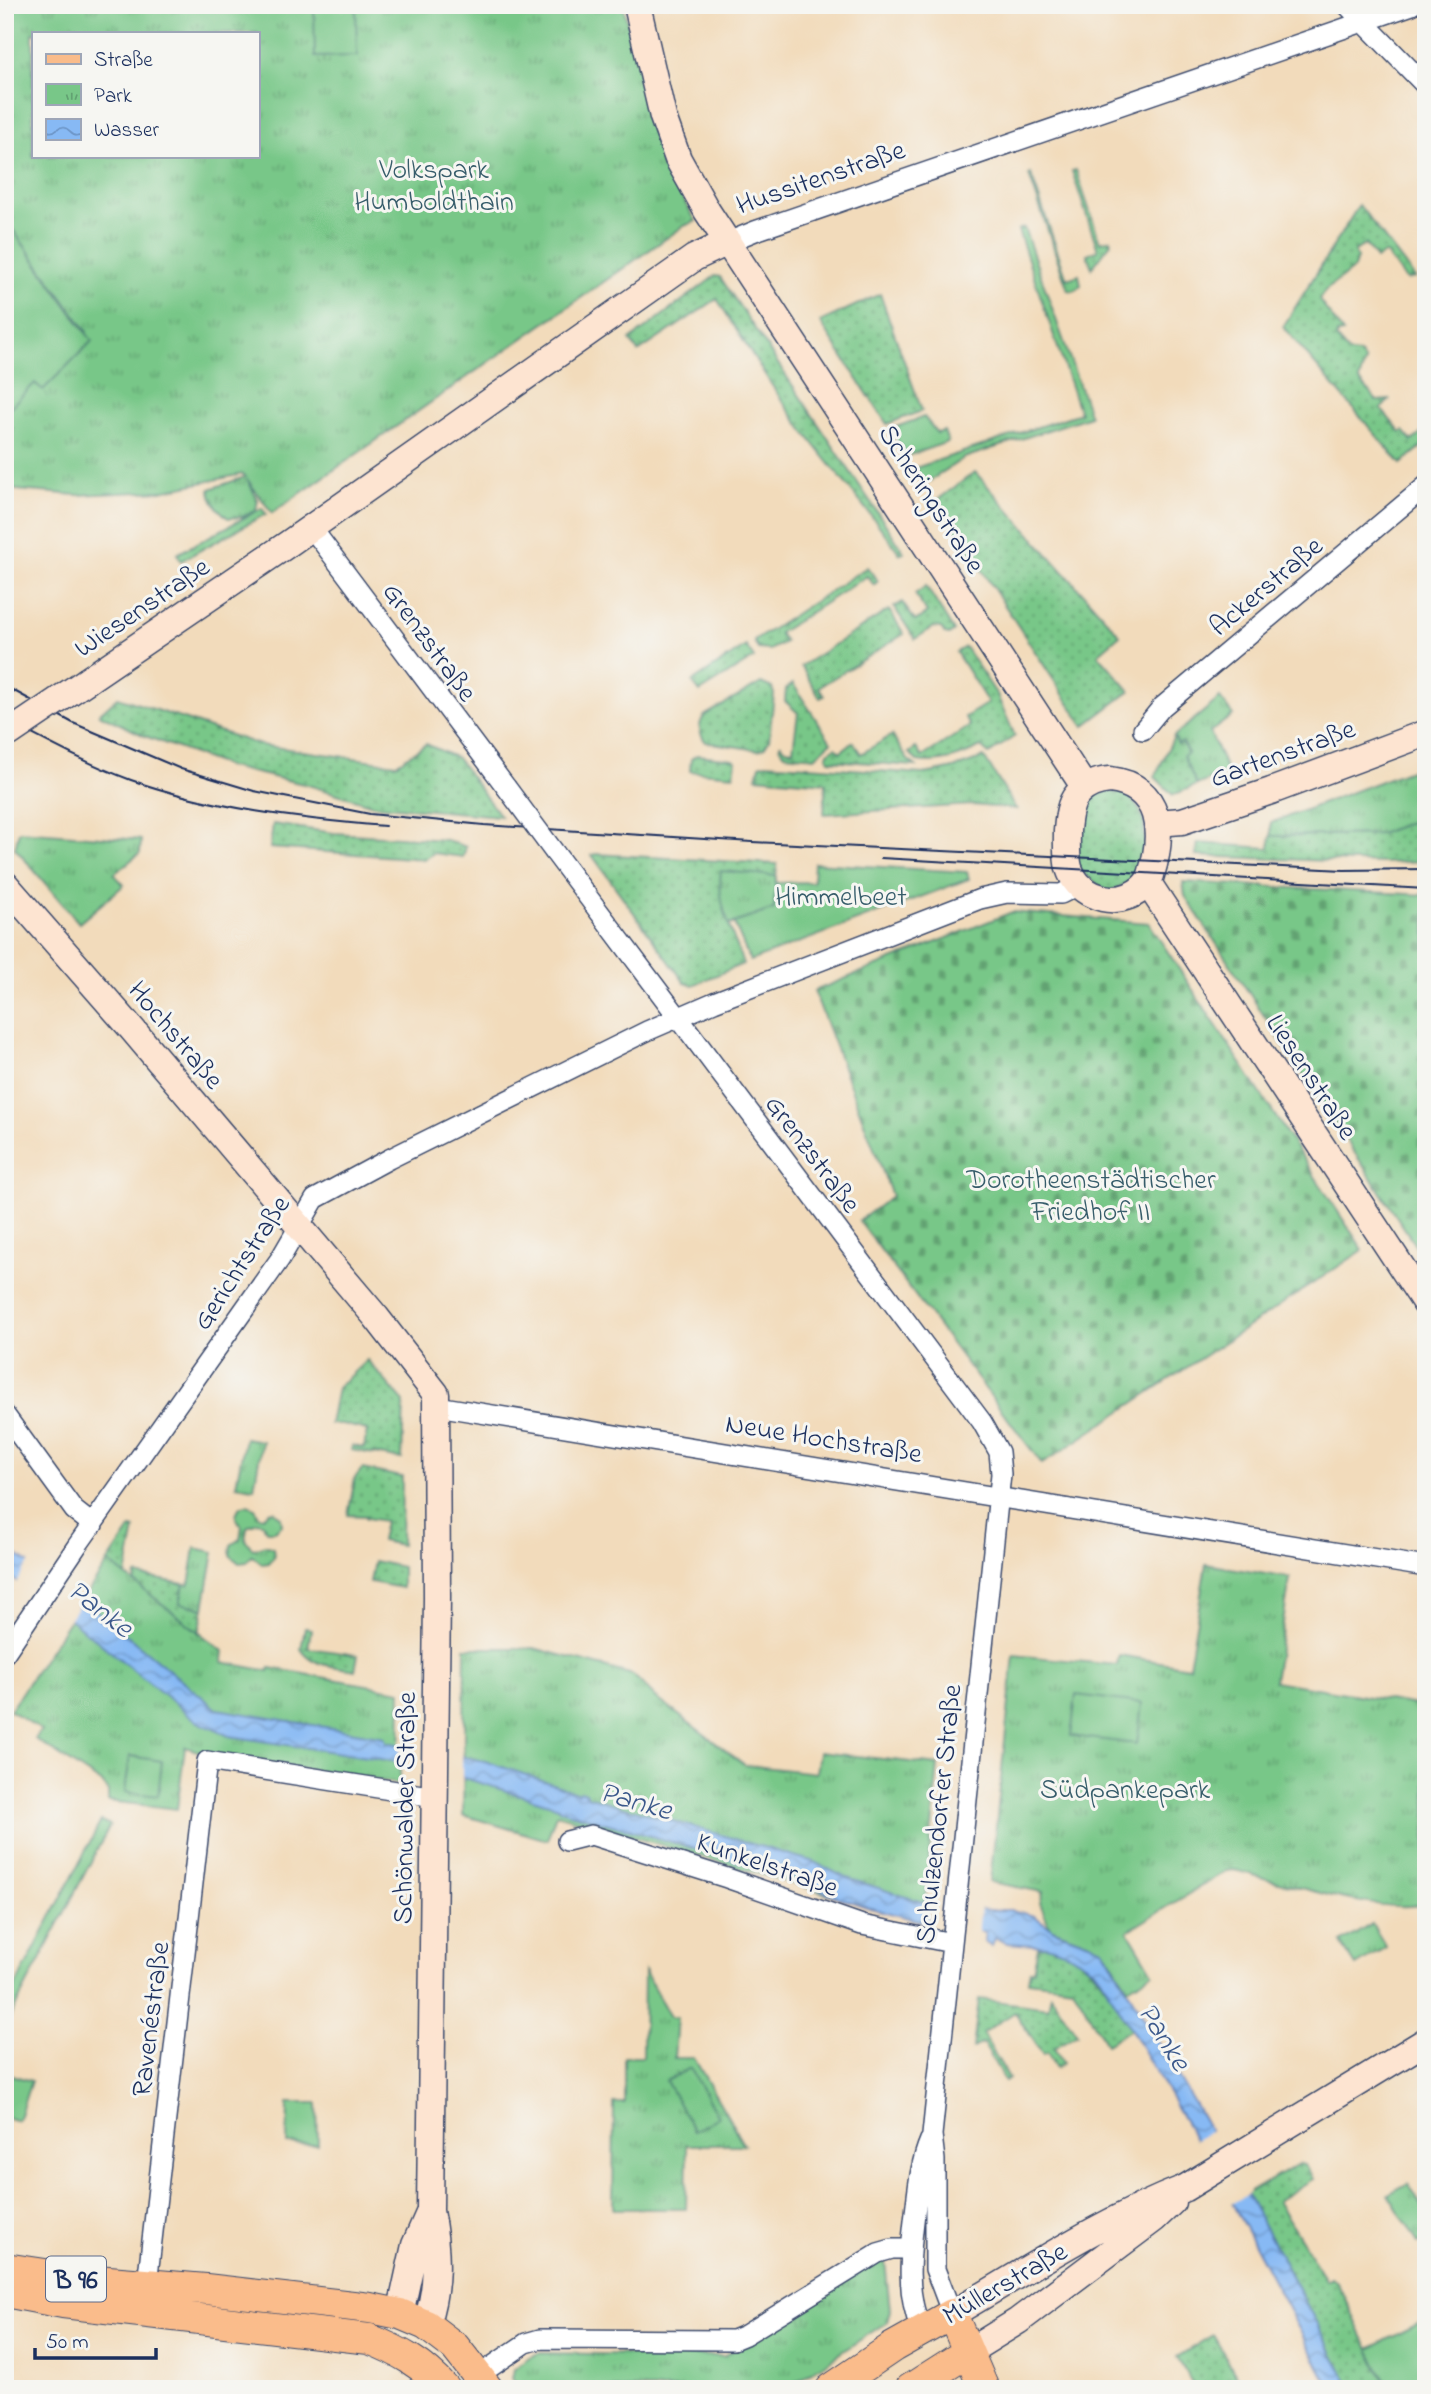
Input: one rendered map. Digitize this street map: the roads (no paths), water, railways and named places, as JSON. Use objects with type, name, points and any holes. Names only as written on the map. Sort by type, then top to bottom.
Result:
[{"type":"main road","name":"B 96","points":[[5,2268],[72,2278],[146,2298],[369,2339],[420,2364],[441,2384]]},
{"type":"main road","name":"B 96","points":[[5,2292],[63,2303],[146,2298],[370,2308],[413,2320],[455,2347],[483,2382]]},
{"type":"main road","name":"Müllerstraße","points":[[831,2389],[921,2330],[952,2314]]},
{"type":"main road","points":[[952,2314],[984,2389]]},
{"type":"main road","points":[[397,2351],[413,2320]]},
{"type":"main road","points":[[921,2330],[942,2379]]},
{"type":"main road","name":"Müllerstraße","points":[[910,2389],[942,2379],[968,2352]]},
{"type":"street","name":"Scheringstraße","points":[[637,5],[663,117],[678,159],[728,242],[1085,788]]},
{"type":"street","points":[[1347,5],[1426,86]]},
{"type":"street","name":"Hussitenstraße","points":[[311,527],[694,258],[755,231],[1412,5]]},
{"type":"street","name":"Ackerstraße","points":[[1143,730],[1162,706],[1426,486]]},
{"type":"street","name":"Wiesenstraße","points":[[7,735],[311,527]]},
{"type":"street","name":"Grenzstraße","points":[[311,527],[982,1422],[999,1452],[1001,1474],[998,1498]]},
{"type":"street","name":"Gartenstraße","points":[[1157,823],[1182,821],[1272,791],[1426,733]]},
{"type":"street","points":[[1110,780],[1132,785],[1141,791],[1153,806],[1157,823],[1158,844],[1148,883],[1134,894],[1119,900],[1097,897],[1079,885],[1069,867],[1068,821],[1076,795],[1098,781],[1110,780]]},
{"type":"street","name":"Liesenstraße","points":[[1148,883],[1426,1304]]},
{"type":"street","name":"Hochstraße","points":[[5,884],[299,1226]]},
{"type":"street","points":[[677,1018],[980,900],[1007,893],[1061,894],[1079,885]]},
{"type":"street","name":"Gerichtstraße","points":[[5,1653],[56,1576],[280,1259],[315,1199],[419,1143],[677,1018]]},
{"type":"street","points":[[299,1226],[376,1317],[436,1394],[437,1406]]},
{"type":"street","name":"Neue Hochstraße","points":[[437,1406],[1426,1567]]},
{"type":"street","name":"Schönwalder Straße","points":[[413,2320],[415,2245],[430,2211],[437,1406]]},
{"type":"street","points":[[5,1415],[74,1510],[93,1525]]},
{"type":"street","name":"Schulzendorfer Straße","points":[[952,2314],[935,2269],[935,2160],[932,2136],[998,1498]]},
{"type":"street","name":"Ravenéstraße","points":[[146,2298],[207,1761],[435,1786]]},
{"type":"street","name":"Kunkelstraße","points":[[567,1841],[591,1835],[862,1925],[953,1937]]},
{"type":"street","name":"Müllerstraße","points":[[952,2314],[1066,2246],[1185,2188],[1426,2041]]},
{"type":"street","name":"Schulzendorfer Straße","points":[[921,2330],[913,2310],[909,2284],[910,2249],[922,2158],[932,2136]]},
{"type":"street","name":"Müllerstraße","points":[[968,2352],[1018,2321],[1076,2279],[1154,2219],[1185,2188]]},
{"type":"street","points":[[483,2382],[526,2343],[541,2339],[739,2338],[878,2253],[892,2249],[910,2249]]},
{"type":"water","points":[[5,1547],[82,1599],[217,1709],[384,1737],[386,1742],[485,1761],[579,1793],[587,1793],[587,1796],[814,1862],[844,1877],[925,1903],[1012,1910],[1034,1916],[1054,1930],[1103,1948],[1247,2194],[1352,2389],[1331,2389],[1232,2203],[1095,1970],[1069,1954],[1047,1946],[1007,1943],[995,1938],[992,1946],[984,1941],[985,1932],[928,1923],[867,1907],[792,1877],[560,1810],[559,1807],[464,1778],[400,1762],[229,1736],[198,1722],[70,1619],[5,1572]]},
{"type":"tram line","points":[[5,686],[73,723],[181,769],[254,791],[370,814],[484,825],[752,842],[1344,870],[1426,869]]},
{"type":"tram line","points":[[5,720],[99,767],[162,790],[256,811],[385,826]]},
{"type":"tram line","points":[[881,858],[1426,889]]},
{"type":"park label","name":"Volkspark Humboldthain","points":[[434,184]]},
{"type":"park label","name":"Himmelbeet","points":[[841,895]]},
{"type":"park label","name":"Dorotheenstädtischer Friedhof II","points":[[1091,1194]]},
{"type":"park label","name":"Südpankepark","points":[[1125,1788]]},
{"type":"water label","name":"Panke","points":[[101,1608]]},
{"type":"water label","name":"Panke","points":[[636,1800]]},
{"type":"water label","name":"Panke","points":[[1165,2036]]}]
